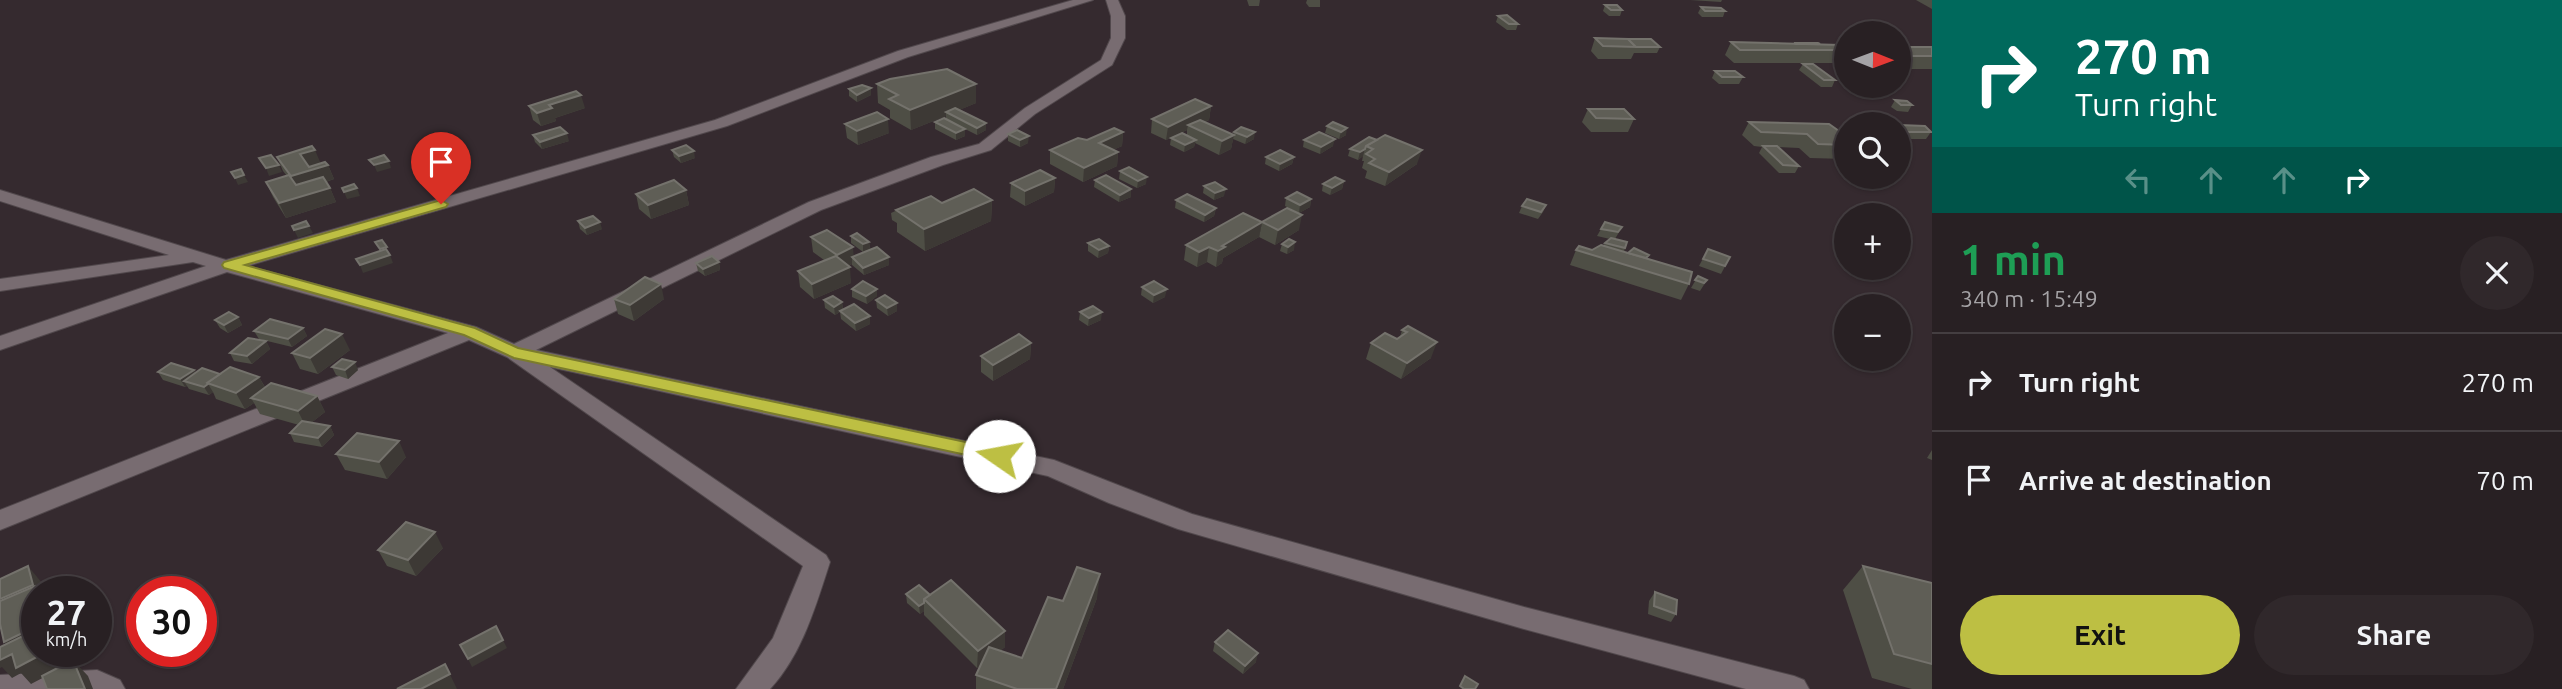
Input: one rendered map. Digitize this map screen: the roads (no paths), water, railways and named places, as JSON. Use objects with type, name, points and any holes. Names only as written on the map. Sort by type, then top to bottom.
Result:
[{"type":"street","points":[[0,343],[229,265],[720,123],[903,54],[1087,0]]},
{"type":"street","points":[[514,352],[815,206],[937,161],[985,147],[1030,111],[1107,62],[1118,38],[1118,16],[1112,0]]},
{"type":"street","points":[[0,195],[194,257],[469,332],[514,352],[817,562],[796,621],[761,680],[751,689]]},
{"type":"street","points":[[0,285],[194,257]]},
{"type":"street","points":[[0,520],[469,332]]},
{"type":"street","points":[[514,352],[1044,466],[1187,522],[1524,618],[1794,689]]},
{"type":"street","points":[[0,688],[35,684],[97,683],[110,689]]}]
